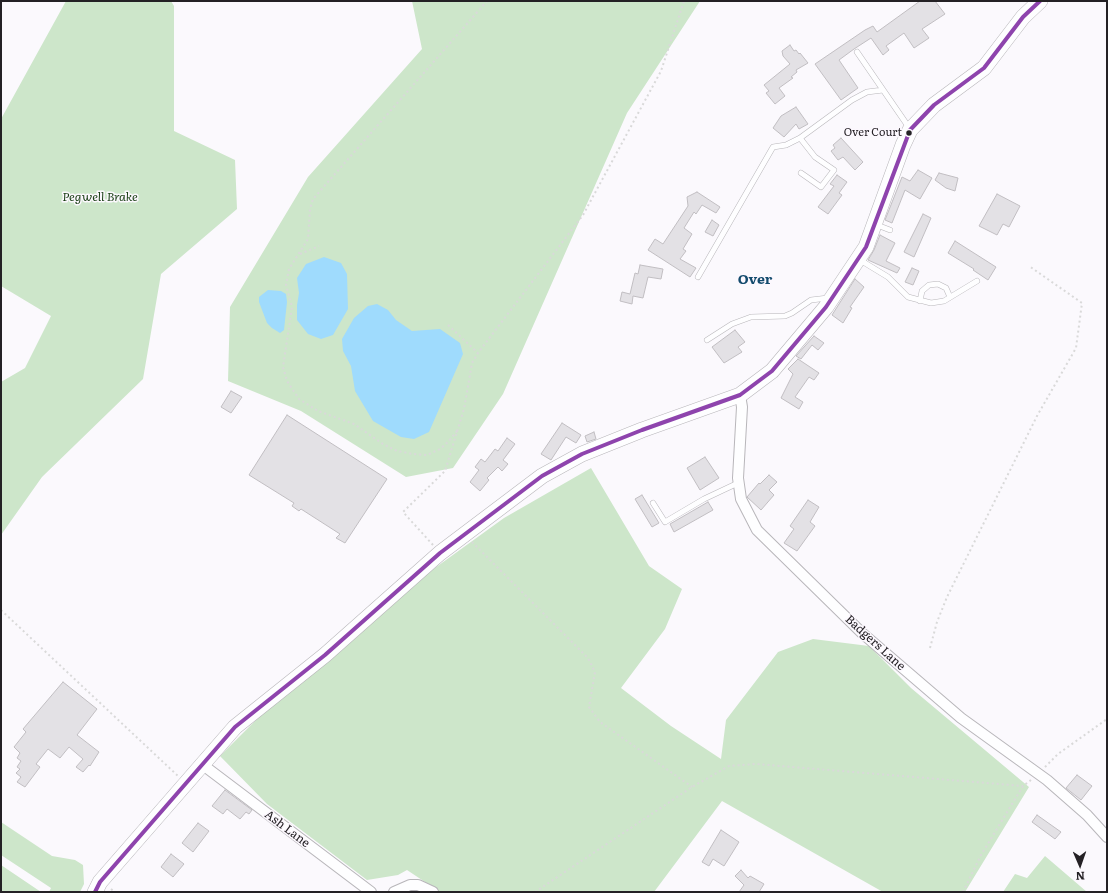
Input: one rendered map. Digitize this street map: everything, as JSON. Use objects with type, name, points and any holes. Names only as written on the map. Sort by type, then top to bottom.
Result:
[{"type":"street","points":[[95,892],[100,882],[187,784],[235,727],[325,655],[440,553],[464,534],[542,476],[582,454],[642,430],[740,395],[772,371],[789,352],[831,298],[866,247],[883,227],[903,145],[910,130],[934,105],[984,68],[1023,17],[1040,1]]},
{"type":"street","name":"Badgers Lane","points":[[740,395],[742,407],[738,483],[741,499],[757,530],[862,633],[961,718],[1038,774],[1087,815],[1107,837]]},
{"type":"street","name":"Ash Lane","points":[[203,765],[371,892]]},
{"type":"street","points":[[394,892],[410,885],[418,885],[434,892]]},
{"type":"lane","points":[[857,52],[910,130]]},
{"type":"lane","points":[[698,277],[773,147],[786,145],[800,138],[862,94],[883,90]]},
{"type":"lane","points":[[800,138],[816,157],[834,170],[821,187],[801,173]]},
{"type":"lane","points":[[858,259],[888,277],[908,297],[920,301],[931,303],[944,301],[977,281]]},
{"type":"lane","points":[[920,301],[922,291],[929,285],[933,284],[938,284],[946,288],[950,297]]},
{"type":"lane","points":[[707,340],[732,324],[751,316],[785,316],[811,300],[817,298],[831,298]]},
{"type":"lane","points":[[653,503],[665,522],[704,499],[738,483]]},
{"type":"path","points":[[457,431],[440,449],[427,455],[397,451],[383,444],[354,424],[318,411],[299,399],[287,381],[283,367],[292,306],[286,285],[286,277],[289,269],[300,254],[308,239],[310,210],[313,199],[487,1]]},
{"type":"path","points":[[440,553],[403,512],[445,471],[464,410],[472,363],[583,215],[661,71],[684,1]]},
{"type":"path","points":[[300,254],[319,246]]},
{"type":"path","points":[[930,648],[937,622],[948,597],[1037,416],[1076,348],[1082,303],[1029,266]]},
{"type":"path","points":[[448,326],[478,353]]},
{"type":"path","points":[[464,534],[588,658],[595,672],[589,707],[600,722],[692,787]]},
{"type":"path","points":[[1,610],[187,784]]},
{"type":"path","points":[[963,892],[981,855],[1023,786],[1038,774],[1058,754],[1107,720]]},
{"type":"path","points":[[535,892],[692,787],[729,766],[756,764],[1023,786]]},
{"type":"green space","name":"Pegwell Brake","points":[[66,1],[171,1],[174,6],[174,131],[235,160],[237,209],[161,274],[143,379],[42,477],[1,535],[1,382],[25,368],[51,316],[1,286],[1,119]]},
{"type":"green space","points":[[412,1],[700,1],[627,113],[503,394],[453,468],[406,477],[301,411],[228,381],[230,307],[308,177],[422,49]]},
{"type":"green space","points":[[591,468],[649,566],[682,589],[665,629],[621,688],[671,726],[721,759],[726,720],[778,652],[813,639],[869,646],[911,688],[1029,787],[965,892],[883,892],[722,801],[654,892],[440,892],[407,870],[398,875],[367,880],[267,804],[220,756],[264,712],[410,586],[504,518]]},
{"type":"green space","points":[[1,822],[52,856],[75,860],[83,865],[84,884],[80,892],[49,892],[51,888],[1,855]]},
{"type":"green space","points":[[1045,856],[1087,892],[1003,892],[1015,874],[1027,878]]},
{"type":"green space","points":[[1,865],[41,892],[1,892]]},
{"type":"water","points":[[324,257],[341,263],[347,274],[348,309],[333,335],[321,339],[308,334],[297,320],[299,293],[297,278],[306,264]]},
{"type":"water","points":[[268,290],[281,291],[286,294],[287,302],[284,330],[280,333],[267,323],[259,302],[259,297]]},
{"type":"water","points":[[377,304],[388,310],[396,320],[412,331],[440,329],[460,343],[463,354],[429,432],[414,439],[401,437],[373,421],[355,391],[351,366],[343,351],[342,339],[354,318],[368,306]]},
{"type":"building","points":[[920,1],[935,1],[945,14],[922,29],[929,38],[914,48],[904,33],[886,46],[889,50],[883,55],[871,38],[854,49],[839,60],[858,88],[841,100],[815,64],[865,30],[873,26],[877,32]]},
{"type":"building","points":[[790,45],[794,51],[796,50],[799,54],[800,53],[808,63],[796,70],[797,72],[791,77],[793,78],[779,88],[785,96],[775,104],[766,93],[769,91],[764,85],[790,64],[783,56],[782,51]]},
{"type":"building","points":[[796,107],[808,124],[799,129],[796,124],[784,137],[773,128],[781,116]]},
{"type":"building","points":[[841,138],[863,162],[855,170],[843,157],[838,160],[831,151],[835,148],[833,145]]},
{"type":"building","points":[[918,170],[932,178],[920,199],[905,190],[892,223],[885,220],[902,177],[910,181]]},
{"type":"building","points":[[939,173],[958,178],[955,191],[946,188],[935,180]]},
{"type":"building","points":[[837,175],[847,182],[839,193],[842,195],[828,214],[818,207],[834,186],[830,184]]},
{"type":"building","points":[[697,192],[720,207],[716,213],[702,205],[696,214],[694,212],[684,228],[692,234],[683,249],[686,251],[680,259],[696,268],[690,277],[648,250],[655,239],[663,244],[688,206],[687,197]]},
{"type":"building","points":[[997,194],[1020,206],[1009,227],[1003,224],[997,235],[979,226]]},
{"type":"building","points":[[923,214],[931,218],[914,257],[904,252]]},
{"type":"building","points":[[712,220],[719,225],[713,236],[705,232]]},
{"type":"building","points":[[880,235],[895,243],[886,261],[900,268],[897,273],[868,260]]},
{"type":"building","points":[[955,241],[996,267],[988,280],[973,270],[974,269],[948,253]]},
{"type":"building","points":[[640,265],[663,269],[661,279],[648,277],[643,298],[633,296],[632,304],[620,301],[622,292],[630,294],[635,273],[638,274]]},
{"type":"building","points":[[912,268],[919,271],[913,285],[905,282]]},
{"type":"building","points":[[855,279],[864,287],[850,307],[852,308],[843,323],[832,315]]},
{"type":"building","points":[[735,330],[745,342],[738,347],[742,352],[724,363],[712,347]]},
{"type":"building","points":[[814,336],[824,343],[818,350],[812,345],[801,359],[796,356]]},
{"type":"building","points":[[798,359],[819,373],[814,380],[809,377],[795,397],[803,402],[799,409],[781,398],[793,374],[788,369]]},
{"type":"building","points":[[231,391],[242,397],[231,413],[221,407]]},
{"type":"building","points":[[287,415],[387,479],[345,543],[336,538],[340,534],[301,509],[299,511],[292,506],[294,503],[249,475]]},
{"type":"building","points":[[562,423],[581,435],[576,443],[566,437],[551,460],[541,454]]},
{"type":"building","points":[[594,432],[596,439],[587,442],[585,436]]},
{"type":"building","points":[[507,438],[515,444],[503,460],[508,464],[502,471],[498,467],[487,478],[489,480],[480,491],[470,482],[479,470],[475,467],[481,459],[485,462],[495,449],[498,451]]},
{"type":"building","points":[[705,457],[719,478],[700,490],[687,468]]},
{"type":"building","points":[[769,475],[777,482],[769,490],[774,495],[761,510],[747,497],[759,483],[760,484]]},
{"type":"building","points":[[642,495],[659,523],[652,527],[635,499]]},
{"type":"building","points":[[808,500],[819,507],[810,522],[815,526],[797,551],[784,543],[794,529],[790,526]]},
{"type":"building","points":[[708,502],[713,510],[674,532],[670,524]]},
{"type":"building","points":[[63,682],[97,709],[77,735],[99,752],[90,766],[89,765],[83,772],[76,767],[83,759],[69,747],[60,758],[48,749],[36,764],[40,767],[25,787],[17,782],[21,777],[16,773],[20,769],[17,767],[21,761],[17,758],[20,753],[14,747],[26,732],[23,729]]},
{"type":"building","points":[[1077,775],[1092,786],[1081,800],[1066,788]]},
{"type":"building","points":[[225,790],[252,810],[249,814],[246,812],[240,819],[227,809],[223,814],[212,806]]},
{"type":"building","points":[[1037,815],[1061,832],[1055,839],[1032,822]]},
{"type":"building","points":[[198,823],[209,831],[193,852],[182,843]]},
{"type":"building","points":[[721,830],[739,842],[724,866],[713,859],[709,866],[702,862]]},
{"type":"building","points":[[171,854],[184,864],[173,877],[161,867]]},
{"type":"building","points":[[741,870],[748,878],[750,876],[764,884],[759,892],[739,892],[744,885],[735,876]]},
{"type":"transit line","points":[[95,892],[100,882],[235,727],[325,655],[440,553],[542,476],[582,454],[642,430],[740,395],[772,371],[826,307],[866,247],[910,130],[934,105],[984,68],[1023,17],[1040,1]]},
{"type":"place","name":"Over Court","points":[[909,133]]},
{"type":"district","name":"Over","points":[[755,280]]}]
